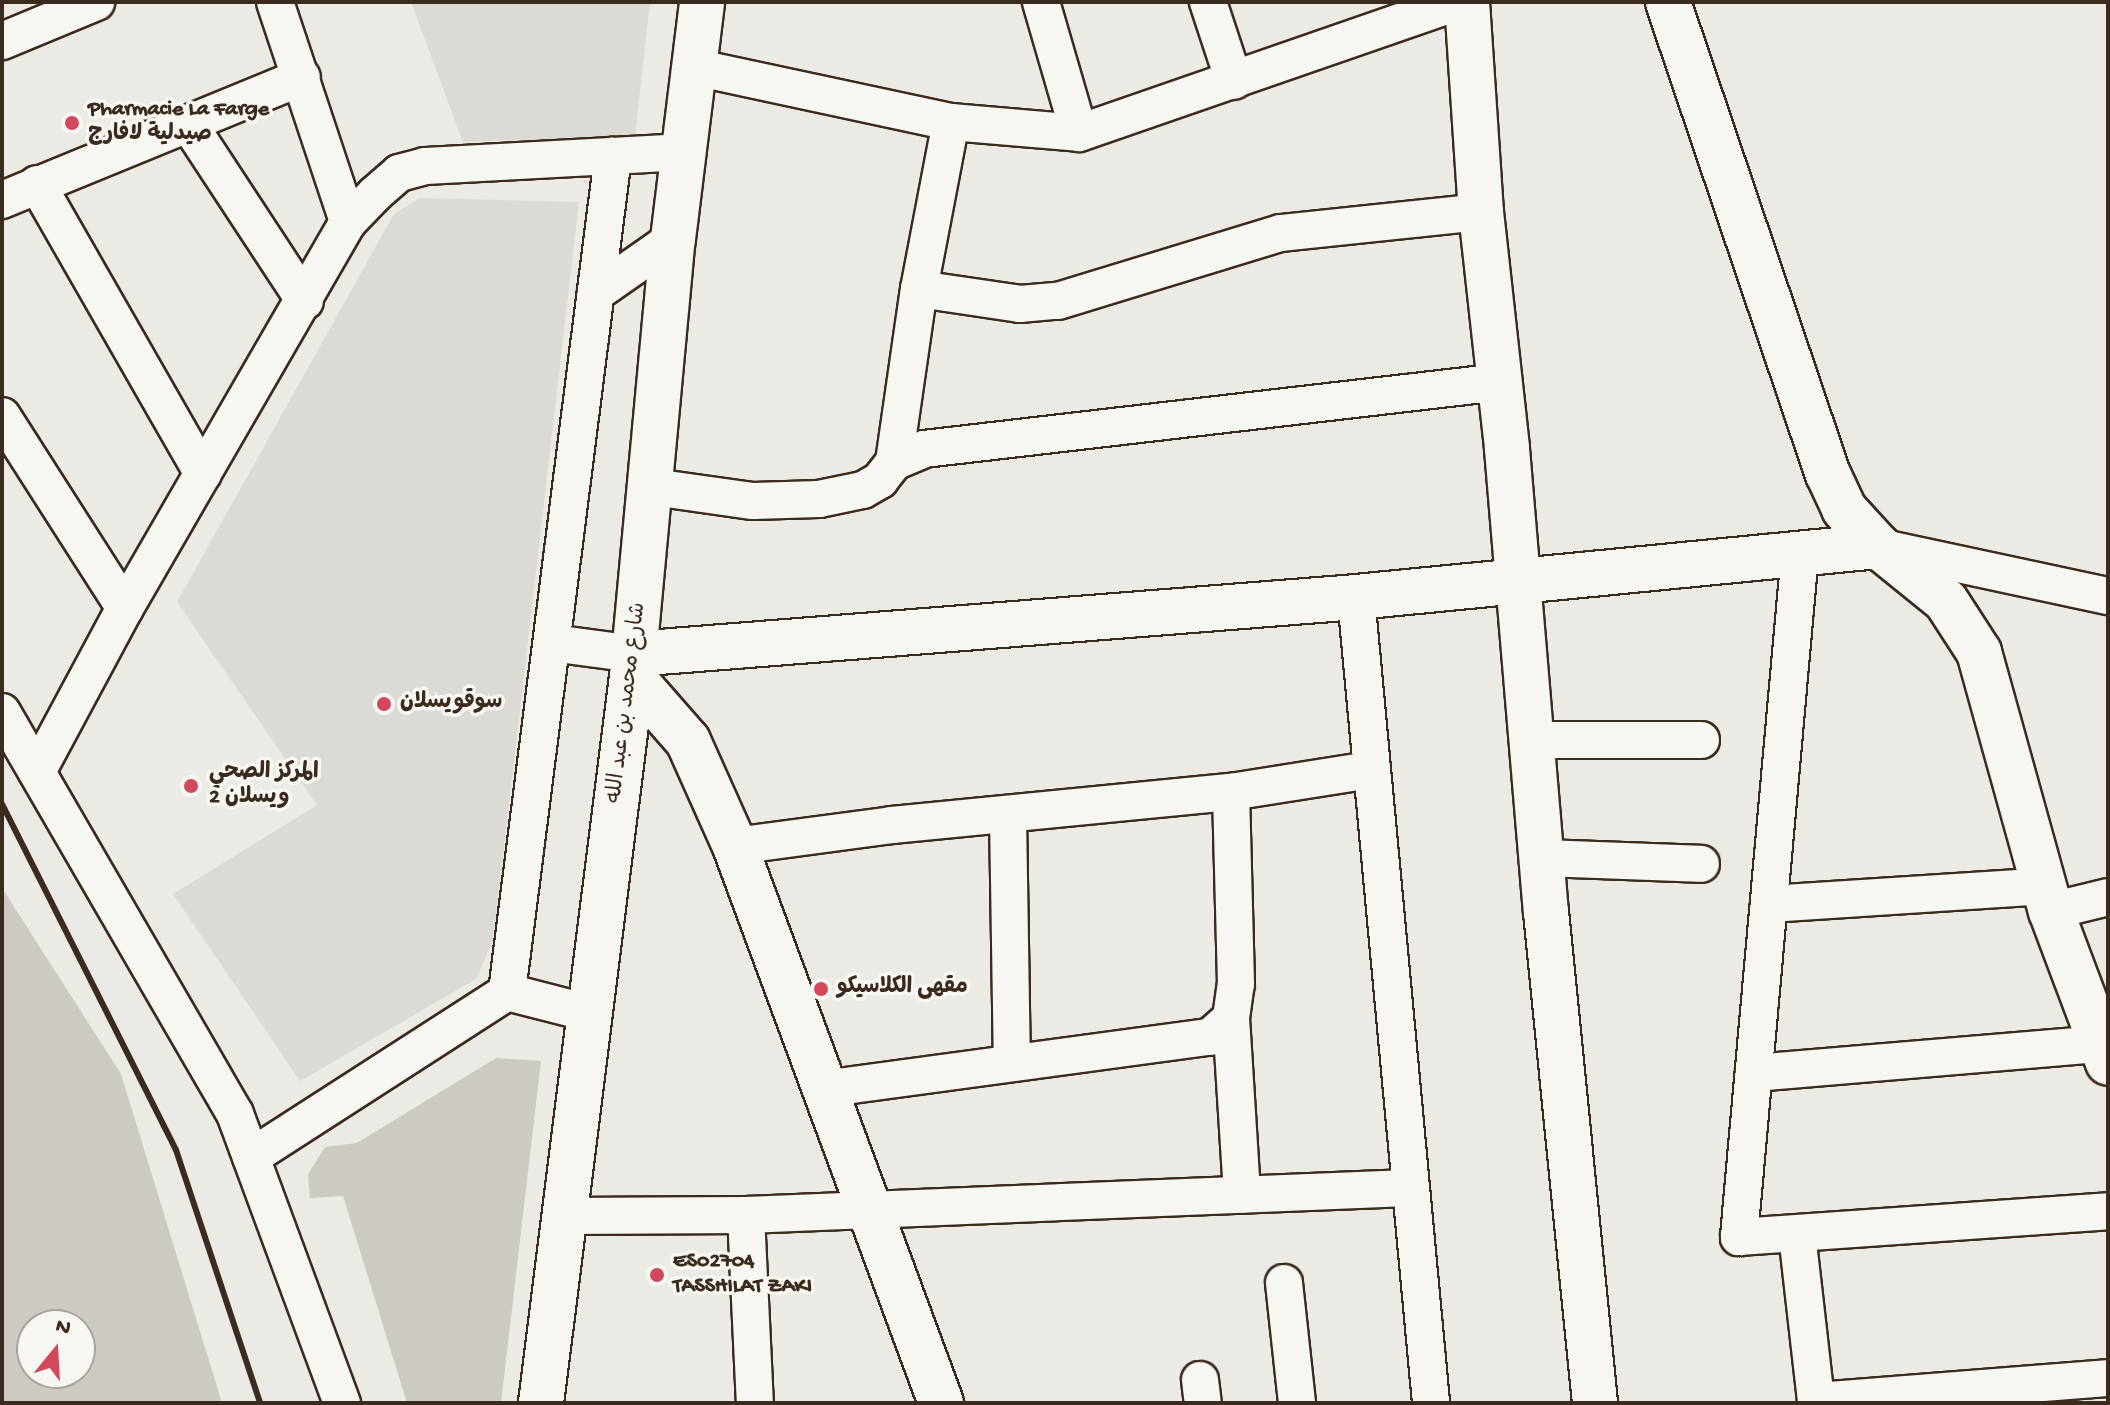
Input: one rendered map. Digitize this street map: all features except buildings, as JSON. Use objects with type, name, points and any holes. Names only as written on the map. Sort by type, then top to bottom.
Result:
[{"type":"street","points":[[2,41],[96,2]]},
{"type":"street","points":[[275,2],[348,222]]},
{"type":"street","name":"شارع محمد بن عبد الله","points":[[541,1403],[633,665],[653,487],[673,239],[702,2]]},
{"type":"street","points":[[1041,2],[1079,133]]},
{"type":"street","points":[[1208,2],[1234,81]]},
{"type":"street","points":[[694,67],[951,122],[1079,133],[1458,2]]},
{"type":"street","points":[[1467,2],[1481,212],[1519,579],[1541,858],[1595,1403]]},
{"type":"street","points":[[1668,2],[1828,474],[1844,509],[1878,546],[1946,601],[1979,652],[2048,899],[2104,1053],[1754,1073]]},
{"type":"street","points":[[2,200],[302,77]]},
{"type":"street","points":[[894,462],[919,289],[951,122]]},
{"type":"street","points":[[188,123],[305,301]]},
{"type":"street","points":[[38,770],[125,608],[348,222],[399,173],[425,166],[686,152]]},
{"type":"street","points":[[507,992],[613,156]]},
{"type":"street","points":[[37,184],[203,474]]},
{"type":"street","points":[[919,289],[1020,304],[1058,301],[1281,233],[1481,212]]},
{"type":"street","points":[[596,293],[673,239]]},
{"type":"street","points":[[653,487],[753,501],[819,499],[863,490],[880,480],[894,462],[924,449],[1500,382]]},
{"type":"street","points":[[2,416],[125,608]]},
{"type":"street","points":[[552,643],[633,665],[1878,546],[2108,596]]},
{"type":"street","points":[[1800,553],[1739,1237],[2108,1211]]},
{"type":"street","points":[[1356,597],[1408,1188],[1431,1403]]},
{"type":"street","points":[[633,665],[688,741],[735,846],[941,1403]]},
{"type":"street","points":[[2,712],[235,1114],[342,1403]]},
{"type":"street","points":[[1531,740],[1701,740]]},
{"type":"street","points":[[735,846],[892,825],[1231,792],[1370,770]]},
{"type":"street","points":[[1231,792],[1236,984],[1231,1018],[1242,1195]]},
{"type":"street","points":[[1008,815],[1012,1063]]},
{"type":"street","points":[[1541,858],[1701,864]]},
{"type":"street","points":[[1769,904],[2108,897]]},
{"type":"street","points":[[251,1157],[507,992],[589,1013]]},
{"type":"street","points":[[823,1089],[1210,1037],[1231,1018]]},
{"type":"street","points":[[565,1216],[746,1215],[1408,1188]]},
{"type":"street","points":[[746,1215],[755,1403]]},
{"type":"street","points":[[1797,1234],[1816,1401],[2108,1378]]},
{"type":"street","points":[[1284,1283],[1297,1403]]},
{"type":"shaded area","points":[[411,2],[650,2],[635,136],[463,142]]},
{"type":"shaded area","name":"سوقويسلان","points":[[420,198],[579,202],[493,941],[476,979],[300,1081],[173,894],[317,805],[177,602],[394,214]]},
{"type":"shaded area","points":[[2,888],[121,1074],[222,1403],[2,1403]]},
{"type":"shaded area","points":[[496,1058],[541,1061],[501,1403],[407,1403],[343,1196],[310,1198],[308,1174],[325,1147],[357,1143]]},
{"type":"railway","points":[[2,804],[176,1150],[260,1403]]},
{"type":"place","name":"Pharmacie La Farge صيدلية لافارج","points":[[72,123]]},
{"type":"place","name":"سوقويسلان","points":[[384,704]]},
{"type":"place","name":"المركز الصحي ويسلان 2","points":[[191,786]]},
{"type":"place","name":"مقهى الكلاسيكو","points":[[821,989]]},
{"type":"place","name":"ES02704 TASSHILAT ZAKI","points":[[657,1275]]}]
